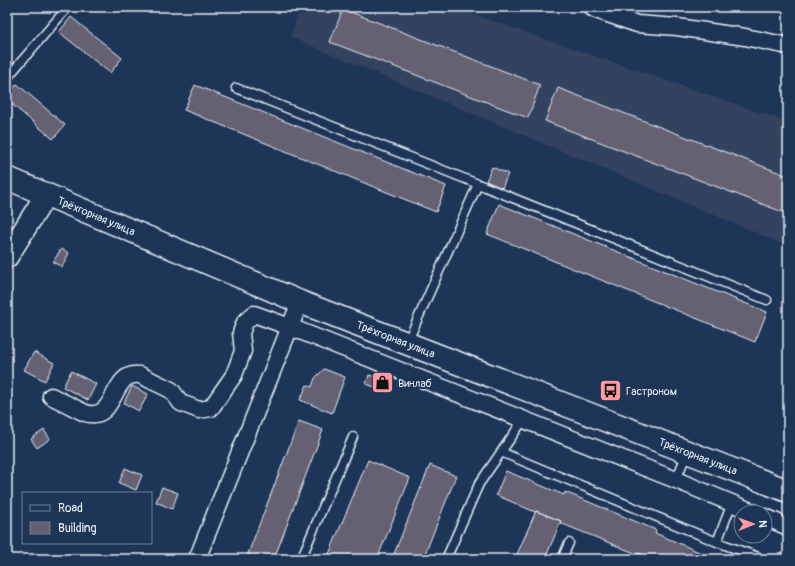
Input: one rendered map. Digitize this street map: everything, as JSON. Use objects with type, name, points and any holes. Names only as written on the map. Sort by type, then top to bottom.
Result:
[{"type":"main road","name":"Трёхгорная улица","points":[[7,178],[300,302],[788,491]]},
{"type":"street","points":[[591,7],[637,24],[676,27],[745,37],[788,46]]},
{"type":"street","points":[[7,257],[46,195]]},
{"type":"street","points":[[197,559],[300,302]]},
{"type":"street","points":[[51,396],[85,413],[91,415],[98,414],[105,410],[123,380],[130,375],[136,374],[171,390],[181,404],[199,410],[211,408],[234,376],[243,351],[241,333],[245,322],[254,314],[524,419],[732,503]]},
{"type":"street","points":[[773,520],[788,527]]},
{"type":"lane","points":[[7,78],[68,7]]},
{"type":"lane","points":[[236,88],[767,300]]},
{"type":"lane","points":[[407,344],[478,184]]},
{"type":"lane","points":[[446,559],[479,484],[524,419]]},
{"type":"lane","points":[[301,559],[353,437]]},
{"type":"lane","points":[[501,452],[717,542],[758,557]]},
{"type":"lane","points":[[676,480],[687,452]]},
{"type":"lane","points":[[717,542],[732,503]]},
{"type":"lane","points":[[562,559],[569,543]]},
{"type":"shaded area","points":[[300,7],[452,7],[788,122],[788,246],[290,37]]},
{"type":"building","points":[[343,9],[540,85],[528,118],[330,42]]},
{"type":"building","points":[[71,17],[122,58],[110,73],[59,32]]},
{"type":"building","points":[[17,84],[65,125],[53,139],[7,100],[7,96]]},
{"type":"building","points":[[195,85],[446,186],[436,212],[184,110]]},
{"type":"building","points":[[558,88],[788,176],[788,214],[545,121]]},
{"type":"building","points":[[492,167],[508,174],[502,188],[486,181]]},
{"type":"building","points":[[499,204],[767,312],[755,342],[487,234]]},
{"type":"building","points":[[61,249],[69,253],[62,267],[53,262]]},
{"type":"building","points":[[34,352],[54,363],[45,381],[24,370]]},
{"type":"building","points":[[324,369],[345,377],[332,413],[300,400],[307,385],[312,387],[315,378]]},
{"type":"building","points":[[71,371],[96,384],[88,400],[63,387]]},
{"type":"building","points":[[369,375],[390,382],[386,391],[366,384]]},
{"type":"building","points":[[132,386],[148,394],[139,411],[124,403]]},
{"type":"building","points":[[299,421],[323,430],[274,559],[246,559]]},
{"type":"building","points":[[44,430],[50,439],[37,448],[31,439]]},
{"type":"building","points":[[368,460],[410,478],[377,559],[327,559]]},
{"type":"building","points":[[430,465],[456,476],[423,559],[392,559]]},
{"type":"building","points":[[125,468],[142,475],[136,490],[119,483]]},
{"type":"building","points":[[506,471],[564,495],[565,492],[656,530],[655,533],[706,555],[705,559],[653,559],[560,523],[561,521],[536,511],[535,512],[496,495]]},
{"type":"building","points":[[162,487],[178,493],[172,509],[156,502]]},
{"type":"building","points":[[536,511],[561,521],[545,559],[515,559]]},
{"type":"building","points":[[638,553],[653,559],[635,559]]},
{"type":"place","name":"Винлаб","points":[[382,383]]},
{"type":"place","name":"Гастроном","points":[[611,391]]}]
